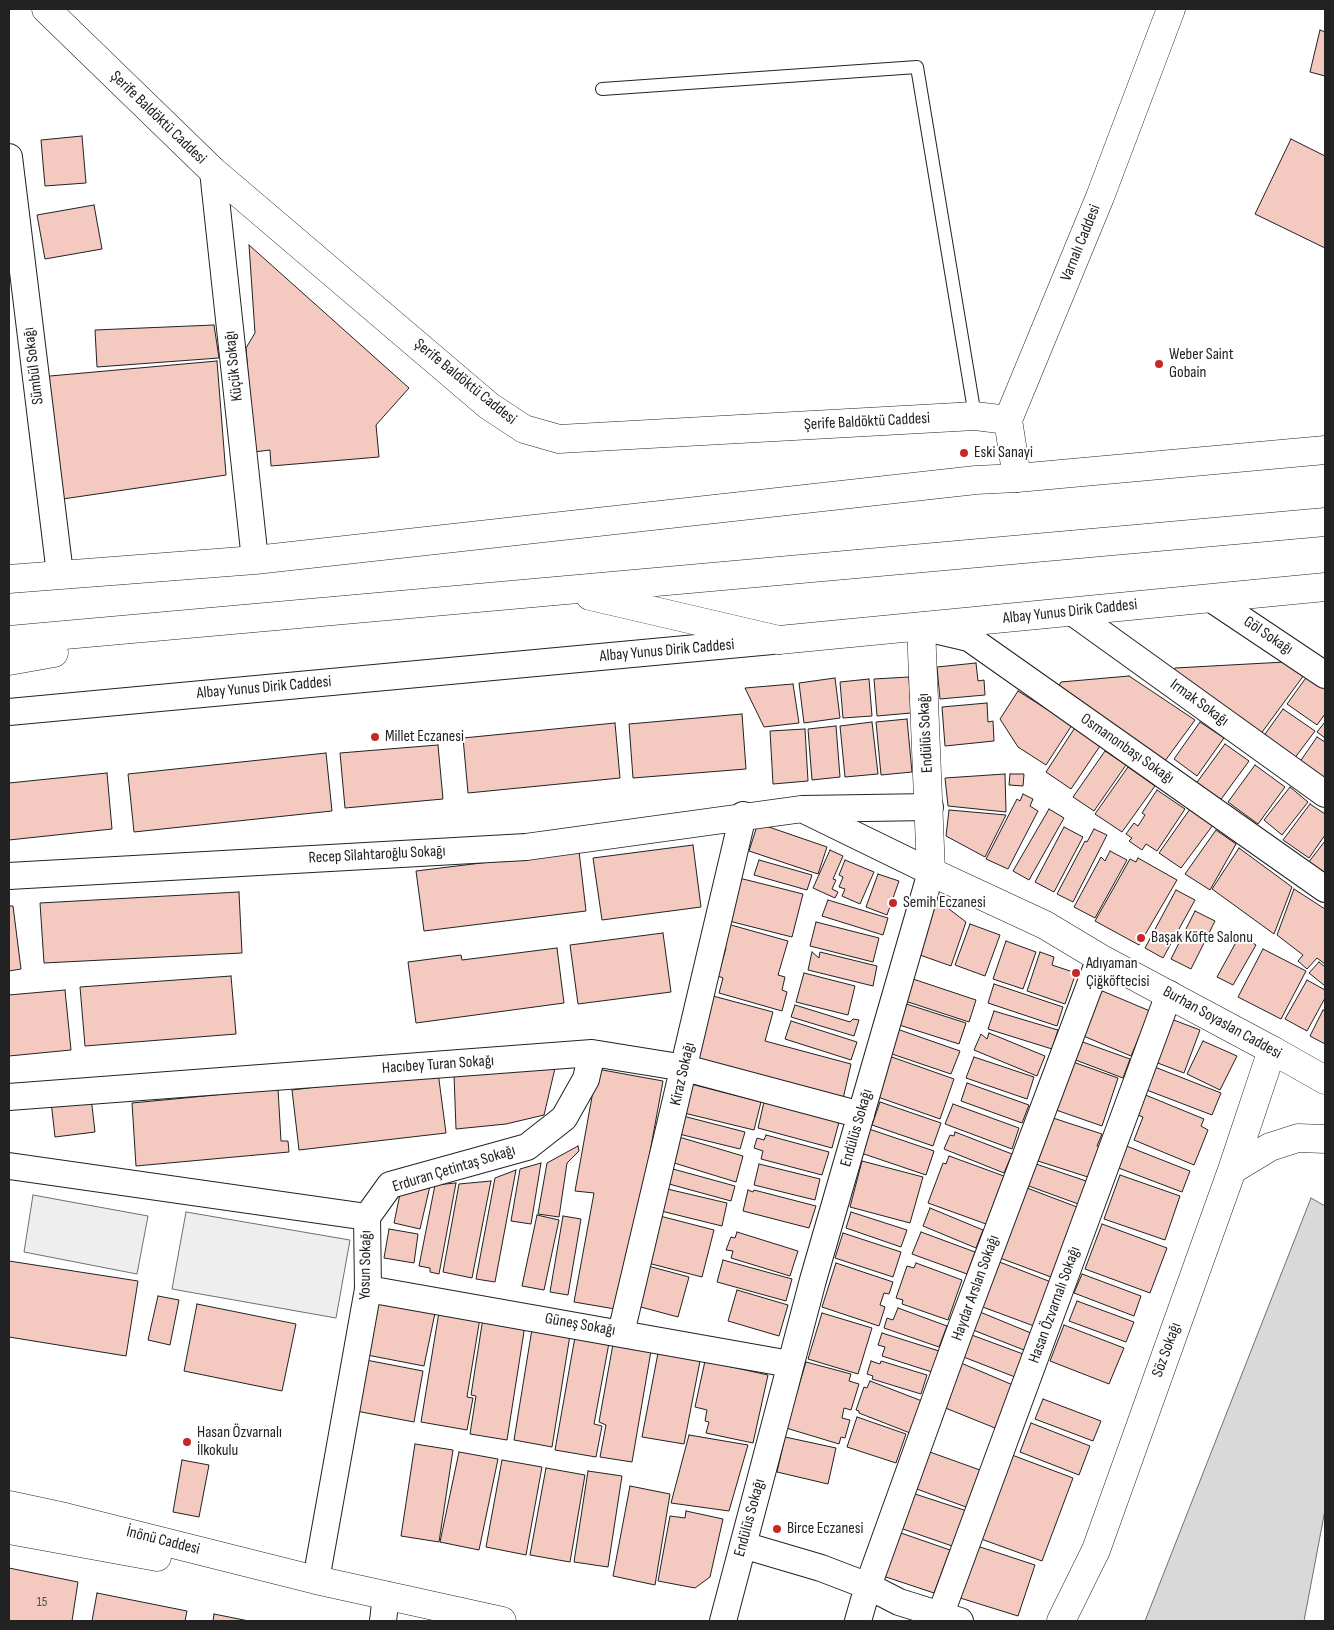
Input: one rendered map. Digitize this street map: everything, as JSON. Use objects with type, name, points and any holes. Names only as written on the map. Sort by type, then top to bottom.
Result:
[{"type":"main road","name":"Şerife Baldöktü Caddesi","points":[[46,9],[213,171],[489,406],[524,429],[559,439],[974,416],[1008,420]]},
{"type":"main road","name":"Varnalı Caddesi","points":[[1008,420],[1100,197],[1171,9]]},
{"type":"main road","points":[[1008,420],[1017,478]]},
{"type":"main road","points":[[9,579],[255,560],[976,480],[1017,478],[1325,450]]},
{"type":"main road","points":[[9,640],[1325,522]]},
{"type":"main road","name":"Albay Yunus Dirik Caddesi","points":[[779,640],[1325,587]]},
{"type":"main road","points":[[564,591],[779,640]]},
{"type":"main road","points":[[9,661],[328,612]]},
{"type":"main road","name":"Endülüs Sokağı","points":[[921,627],[930,807],[931,872]]},
{"type":"main road","name":"Burhan Soyaslan Caddesi","points":[[931,872],[1045,925],[1100,958],[1325,1080]]},
{"type":"main road","name":"Söz Sokağı","points":[[1061,1621],[1096,1550],[1232,1170],[1272,1050]]},
{"type":"main road","points":[[1232,1170],[1270,1147],[1298,1138],[1325,1139]]},
{"type":"main road","name":"İnönü Caddesi","points":[[9,1505],[65,1517],[316,1580],[384,1608],[502,1621]]},
{"type":"main road","name":"İnönü Caddesi","points":[[9,1530],[141,1554],[316,1580]]},
{"type":"street","name":"Sümbül Sokağı","points":[[9,158],[11,192],[60,574]]},
{"type":"street","name":"Küçük Sokağı","points":[[213,171],[255,560]]},
{"type":"street","name":"Göl Sokağı","points":[[1210,598],[1325,675]]},
{"type":"street","name":"Irmak Sokağı","points":[[1072,612],[1325,794]]},
{"type":"street","name":"Osmanonbaşı Sokağı","points":[[921,627],[969,638],[1325,889]]},
{"type":"street","name":"Albay Yunus Dirik Caddesi","points":[[9,712],[779,640]]},
{"type":"street","points":[[802,809],[930,807]]},
{"type":"street","points":[[802,809],[931,872]]},
{"type":"street","name":"Recep Silahtaroğlu Sokağı","points":[[9,876],[526,847],[743,815],[802,809]]},
{"type":"street","name":"Kiraz Sokağı","points":[[621,1333],[685,1068],[743,815]]},
{"type":"street","name":"Endülüs Sokağı","points":[[722,1621],[790,1364],[931,872]]},
{"type":"street","name":"Haydar Arslan Sokağı","points":[[858,1621],[868,1586],[961,1326],[1100,958]]},
{"type":"street","name":"Hasan Özvarnalı Sokağı","points":[[950,1619],[1169,994]]},
{"type":"street","name":"Hacıbey Turan Sokağı","points":[[9,1097],[592,1053],[685,1068],[861,1115]]},
{"type":"street","name":"Erduran Çetintaş Sokağı","points":[[366,1217],[390,1185],[527,1147],[564,1118],[586,1080],[592,1053]]},
{"type":"street","name":"Yosun Sokağı","points":[[9,1166],[366,1217],[368,1289],[316,1580]]},
{"type":"street","name":"Güneş Sokağı","points":[[368,1289],[790,1364]]},
{"type":"street","points":[[742,1545],[821,1568],[868,1586],[899,1602],[950,1619]]},
{"type":"lane","points":[[602,89],[918,67],[974,416]]},
{"type":"shaded area","points":[[33,1195],[148,1216],[137,1274],[24,1252]]},
{"type":"shaded area","points":[[1311,1198],[1325,1206],[1325,1510],[1304,1621],[1145,1621]]},
{"type":"shaded area","points":[[186,1212],[350,1240],[336,1318],[172,1289]]},
{"type":"building","points":[[1320,30],[1325,32],[1325,76],[1310,72]]},
{"type":"building","points":[[82,136],[86,183],[45,186],[41,140]]},
{"type":"building","points":[[1291,139],[1325,156],[1325,248],[1255,214]]},
{"type":"building","points":[[94,205],[102,249],[45,259],[37,215]]},
{"type":"building","points":[[249,245],[409,388],[376,425],[379,457],[271,466],[270,450],[254,452],[246,348],[255,333]]},
{"type":"building","points":[[214,325],[219,358],[97,367],[95,330]]},
{"type":"building","points":[[217,361],[226,475],[56,500],[39,377]]},
{"type":"building","points":[[1285,662],[1304,675],[1260,735],[1173,673],[1175,668]]},
{"type":"building","points":[[976,663],[978,681],[984,680],[985,695],[940,699],[937,667]]},
{"type":"building","points":[[1308,675],[1325,688],[1325,714],[1317,725],[1287,704]]},
{"type":"building","points":[[1129,676],[1195,720],[1162,765],[1056,691],[1061,682]]},
{"type":"building","points":[[909,677],[911,713],[877,716],[874,679]]},
{"type":"building","points":[[835,678],[840,718],[804,723],[799,683]]},
{"type":"building","points":[[869,679],[872,716],[843,718],[840,682]]},
{"type":"building","points":[[793,684],[799,723],[764,727],[745,688]]},
{"type":"building","points":[[1018,691],[1072,725],[1046,765],[1018,747],[1000,719]]},
{"type":"building","points":[[987,703],[988,722],[993,721],[994,741],[945,746],[942,707]]},
{"type":"building","points":[[1283,709],[1315,731],[1294,759],[1263,737]]},
{"type":"building","points":[[742,714],[746,769],[633,778],[629,724]]},
{"type":"building","points":[[907,719],[912,772],[881,775],[876,722]]},
{"type":"building","points":[[872,722],[878,774],[845,777],[840,726]]},
{"type":"building","points":[[1200,722],[1224,738],[1197,776],[1174,759]]},
{"type":"building","points":[[1325,722],[1325,738],[1317,732]]},
{"type":"building","points":[[615,723],[620,778],[468,793],[463,738]]},
{"type":"building","points":[[836,726],[840,777],[812,780],[808,729]]},
{"type":"building","points":[[1076,726],[1102,743],[1071,789],[1046,772]]},
{"type":"building","points":[[805,729],[808,781],[773,784],[770,731]]},
{"type":"building","points":[[1317,737],[1325,742],[1325,785],[1297,766]]},
{"type":"building","points":[[1225,744],[1249,761],[1219,802],[1195,785]]},
{"type":"building","points":[[438,745],[443,799],[345,808],[340,753]]},
{"type":"building","points":[[1105,751],[1126,765],[1094,811],[1073,797]]},
{"type":"building","points":[[326,753],[332,811],[134,832],[128,774]]},
{"type":"building","points":[[1255,765],[1285,787],[1258,824],[1228,802]]},
{"type":"building","points":[[1128,767],[1155,786],[1122,832],[1095,814]]},
{"type":"building","points":[[107,773],[112,829],[9,840],[9,783]]},
{"type":"building","points":[[1005,774],[1006,812],[948,806],[945,778]]},
{"type":"building","points":[[1010,774],[1024,774],[1023,786],[1009,785]]},
{"type":"building","points":[[1290,787],[1308,802],[1282,835],[1264,820]]},
{"type":"building","points":[[1157,790],[1185,809],[1157,851],[1146,844],[1142,850],[1129,841],[1132,838],[1126,834],[1134,823],[1138,826],[1145,815],[1142,813]]},
{"type":"building","points":[[1023,794],[1033,799],[1030,806],[1038,811],[1008,869],[986,859],[1017,799],[1020,801]]},
{"type":"building","points":[[1310,804],[1325,814],[1325,835],[1309,858],[1283,840]]},
{"type":"building","points":[[1049,809],[1064,818],[1029,880],[1013,871]]},
{"type":"building","points":[[1190,809],[1213,825],[1181,868],[1159,853]]},
{"type":"building","points":[[949,810],[1006,815],[985,857],[946,836]]},
{"type":"building","points":[[757,826],[766,826],[827,847],[818,874],[749,851]]},
{"type":"building","points":[[1064,827],[1083,837],[1054,892],[1035,882]]},
{"type":"building","points":[[1094,829],[1107,835],[1073,902],[1057,894],[1085,841],[1087,842]]},
{"type":"building","points":[[1216,830],[1236,844],[1210,890],[1185,874]]},
{"type":"building","points":[[1325,841],[1325,876],[1308,863]]},
{"type":"building","points":[[693,845],[701,907],[602,920],[593,858]]},
{"type":"building","points":[[1239,848],[1292,887],[1274,934],[1212,889]]},
{"type":"building","points":[[830,850],[843,856],[833,879],[836,880],[832,889],[838,892],[835,898],[813,888]]},
{"type":"building","points":[[579,851],[586,911],[424,931],[416,871]]},
{"type":"building","points":[[1110,851],[1127,860],[1095,918],[1074,907],[1101,857],[1105,861]]},
{"type":"building","points":[[1138,858],[1177,880],[1139,945],[1095,921],[1130,859],[1136,862]]},
{"type":"building","points":[[759,860],[812,875],[807,890],[754,875]]},
{"type":"building","points":[[845,860],[874,872],[860,904],[842,896],[845,889],[839,887],[843,877],[839,875]]},
{"type":"building","points":[[878,874],[899,881],[887,915],[866,907]]},
{"type":"building","points":[[739,878],[803,894],[792,937],[729,921]]},
{"type":"building","points":[[1294,889],[1325,909],[1325,964],[1317,958],[1307,969],[1298,961],[1303,955],[1277,935]]},
{"type":"building","points":[[1176,890],[1195,900],[1163,958],[1145,948]]},
{"type":"building","points":[[239,892],[242,953],[44,963],[40,903]]},
{"type":"building","points":[[936,899],[966,922],[951,966],[917,954]]},
{"type":"building","points":[[828,900],[888,918],[883,935],[822,916]]},
{"type":"building","points":[[9,906],[13,906],[21,969],[9,971]]},
{"type":"building","points":[[1195,911],[1215,921],[1191,969],[1171,959]]},
{"type":"building","points":[[816,922],[879,938],[873,962],[810,946]]},
{"type":"building","points":[[724,923],[788,941],[778,975],[785,977],[782,990],[787,992],[782,1011],[719,993],[723,978],[718,976],[726,948],[718,945]]},
{"type":"building","points":[[970,924],[1000,935],[985,976],[955,965]]},
{"type":"building","points":[[663,933],[671,992],[578,1004],[570,945]]},
{"type":"building","points":[[1240,935],[1256,945],[1233,985],[1217,977]]},
{"type":"building","points":[[1006,941],[1036,952],[1023,989],[993,979]]},
{"type":"building","points":[[557,948],[564,1003],[416,1023],[408,962],[461,955],[462,960]]},
{"type":"building","points":[[1263,949],[1306,971],[1281,1019],[1238,997]]},
{"type":"building","points":[[812,952],[819,958],[820,952],[877,966],[873,986],[808,970]]},
{"type":"building","points":[[1040,952],[1054,957],[1052,965],[1076,973],[1065,1004],[1027,991]]},
{"type":"building","points":[[1319,962],[1325,967],[1325,986],[1309,973]]},
{"type":"building","points":[[804,973],[855,986],[848,1015],[796,1002]]},
{"type":"building","points":[[231,976],[236,1034],[85,1046],[80,987]]},
{"type":"building","points":[[910,978],[976,1000],[969,1022],[902,1000]]},
{"type":"building","points":[[1307,980],[1325,990],[1325,998],[1307,1031],[1285,1019]]},
{"type":"building","points":[[994,984],[1063,1007],[1057,1026],[988,1003]]},
{"type":"building","points":[[65,990],[71,1050],[9,1056],[9,995]]},
{"type":"building","points":[[1100,990],[1150,1011],[1131,1056],[1081,1035]]},
{"type":"building","points":[[713,996],[773,1012],[765,1041],[851,1064],[843,1099],[696,1060]]},
{"type":"building","points":[[900,1002],[966,1023],[959,1044],[893,1023]]},
{"type":"building","points":[[795,1005],[850,1022],[853,1019],[859,1020],[854,1036],[791,1017]]},
{"type":"building","points":[[1323,1010],[1325,1011],[1325,1044],[1310,1036]]},
{"type":"building","points":[[994,1011],[1058,1030],[1052,1049],[988,1029]]},
{"type":"building","points":[[1171,1019],[1200,1030],[1184,1073],[1155,1062]]},
{"type":"building","points":[[791,1021],[857,1042],[851,1060],[785,1039]]},
{"type":"building","points":[[894,1028],[960,1051],[951,1074],[886,1052]]},
{"type":"building","points":[[989,1033],[1045,1056],[1037,1076],[974,1050],[981,1034],[987,1039]]},
{"type":"building","points":[[1080,1041],[1130,1059],[1123,1078],[1073,1059]]},
{"type":"building","points":[[1203,1041],[1237,1056],[1220,1090],[1187,1074]]},
{"type":"building","points":[[889,1056],[954,1079],[940,1119],[875,1096]]},
{"type":"building","points":[[974,1057],[1034,1077],[1027,1099],[966,1078]]},
{"type":"building","points":[[1073,1062],[1118,1078],[1102,1126],[1056,1110]]},
{"type":"building","points":[[556,1064],[544,1115],[506,1124],[456,1129],[454,1075]]},
{"type":"building","points":[[1152,1066],[1221,1093],[1212,1115],[1144,1089]]},
{"type":"building","points":[[597,1069],[663,1081],[621,1310],[574,1302],[594,1193],[575,1191]]},
{"type":"building","points":[[438,1072],[446,1133],[299,1150],[292,1090]]},
{"type":"building","points":[[967,1083],[1029,1105],[1022,1123],[961,1101]]},
{"type":"building","points":[[691,1084],[761,1102],[754,1130],[684,1113]]},
{"type":"building","points":[[278,1089],[281,1141],[288,1141],[289,1152],[136,1166],[132,1103]]},
{"type":"building","points":[[1143,1094],[1204,1119],[1201,1126],[1208,1130],[1194,1165],[1134,1140],[1143,1117],[1135,1114]]},
{"type":"building","points":[[91,1097],[95,1132],[55,1137],[51,1101]]},
{"type":"building","points":[[764,1102],[839,1122],[832,1148],[758,1128]]},
{"type":"building","points":[[880,1102],[941,1123],[933,1146],[872,1125]]},
{"type":"building","points":[[953,1104],[1019,1128],[1012,1149],[945,1124]]},
{"type":"building","points":[[683,1116],[745,1132],[740,1149],[679,1134]]},
{"type":"building","points":[[1053,1118],[1102,1134],[1097,1146],[1104,1149],[1094,1179],[1038,1161]]},
{"type":"building","points":[[869,1129],[934,1151],[926,1175],[861,1153]]},
{"type":"building","points":[[955,1132],[1012,1154],[1004,1173],[944,1149],[950,1135],[954,1136]]},
{"type":"building","points":[[766,1135],[829,1152],[822,1175],[761,1159],[763,1151],[754,1148],[757,1138],[764,1140]]},
{"type":"building","points":[[679,1137],[743,1156],[736,1182],[671,1162]]},
{"type":"building","points":[[1124,1145],[1190,1171],[1182,1192],[1116,1167]]},
{"type":"building","points":[[578,1146],[579,1151],[567,1163],[559,1217],[538,1214],[547,1163]]},
{"type":"building","points":[[949,1156],[1004,1176],[986,1224],[928,1203],[943,1163],[946,1164]]},
{"type":"building","points":[[862,1161],[923,1177],[910,1223],[850,1207]]},
{"type":"building","points":[[541,1163],[531,1224],[511,1221],[520,1169]]},
{"type":"building","points":[[1033,1163],[1089,1182],[1081,1205],[1026,1185]]},
{"type":"building","points":[[759,1164],[820,1179],[815,1200],[754,1185]]},
{"type":"building","points":[[673,1169],[735,1186],[731,1201],[669,1184]]},
{"type":"building","points":[[516,1170],[495,1282],[476,1279],[495,1178]]},
{"type":"building","points":[[1120,1175],[1180,1196],[1165,1240],[1104,1219]]},
{"type":"building","points":[[491,1181],[472,1278],[443,1272],[459,1184]]},
{"type":"building","points":[[456,1183],[439,1274],[430,1272],[430,1268],[419,1266],[435,1185]]},
{"type":"building","points":[[430,1186],[420,1229],[394,1223],[401,1189]]},
{"type":"building","points":[[663,1188],[727,1203],[722,1226],[657,1210]]},
{"type":"building","points":[[1027,1188],[1077,1207],[1051,1277],[1000,1258]]},
{"type":"building","points":[[748,1190],[816,1206],[809,1228],[743,1211]]},
{"type":"building","points":[[930,1208],[983,1230],[976,1248],[923,1226]]},
{"type":"building","points":[[851,1212],[907,1230],[901,1247],[846,1228]]},
{"type":"building","points":[[537,1215],[559,1220],[544,1290],[522,1286]]},
{"type":"building","points":[[656,1215],[714,1230],[702,1277],[644,1262]]},
{"type":"building","points":[[563,1216],[581,1219],[568,1295],[550,1292]]},
{"type":"building","points":[[1102,1224],[1167,1248],[1150,1293],[1085,1269]]},
{"type":"building","points":[[389,1229],[418,1234],[414,1263],[384,1258]]},
{"type":"building","points":[[737,1232],[798,1251],[790,1276],[731,1258],[733,1251],[726,1250],[731,1237],[735,1238]]},
{"type":"building","points":[[921,1232],[975,1252],[967,1274],[912,1254]]},
{"type":"building","points":[[843,1233],[901,1252],[893,1277],[835,1258]]},
{"type":"building","points":[[723,1260],[792,1279],[786,1301],[717,1282]]},
{"type":"building","points":[[9,1261],[138,1281],[126,1356],[9,1337]]},
{"type":"building","points":[[997,1261],[1051,1282],[1034,1326],[980,1306]]},
{"type":"building","points":[[836,1263],[893,1282],[889,1294],[884,1293],[880,1305],[885,1307],[879,1326],[822,1307]]},
{"type":"building","points":[[916,1263],[962,1280],[948,1320],[902,1304],[903,1300],[896,1298],[907,1266],[914,1268]]},
{"type":"building","points":[[648,1266],[689,1277],[678,1317],[637,1306]]},
{"type":"building","points":[[1082,1274],[1141,1296],[1134,1316],[1074,1293]]},
{"type":"building","points":[[737,1290],[788,1305],[779,1336],[728,1321]]},
{"type":"building","points":[[158,1296],[179,1300],[170,1345],[148,1340]]},
{"type":"building","points":[[377,1301],[435,1313],[424,1366],[367,1355]]},
{"type":"building","points":[[1077,1301],[1134,1322],[1126,1342],[1069,1321]]},
{"type":"building","points":[[197,1304],[296,1324],[282,1391],[184,1371]]},
{"type":"building","points":[[898,1308],[947,1326],[939,1347],[884,1328],[887,1318],[893,1320]]},
{"type":"building","points":[[439,1312],[480,1318],[467,1397],[473,1398],[467,1430],[421,1422]]},
{"type":"building","points":[[980,1312],[1031,1333],[1024,1350],[973,1330]]},
{"type":"building","points":[[822,1313],[872,1328],[858,1374],[808,1359]]},
{"type":"building","points":[[483,1318],[525,1325],[507,1440],[470,1434],[476,1396],[471,1395]]},
{"type":"building","points":[[1064,1325],[1124,1348],[1109,1384],[1050,1361]]},
{"type":"building","points":[[532,1329],[570,1335],[552,1447],[514,1440]]},
{"type":"building","points":[[882,1333],[939,1351],[932,1372],[882,1356],[885,1347],[878,1345]]},
{"type":"building","points":[[969,1334],[1023,1354],[1015,1377],[961,1356]]},
{"type":"building","points":[[575,1337],[609,1343],[594,1424],[602,1426],[596,1457],[555,1450]]},
{"type":"building","points":[[613,1344],[651,1351],[632,1462],[600,1457],[606,1425],[599,1422]]},
{"type":"building","points":[[658,1353],[700,1361],[684,1444],[642,1437]]},
{"type":"building","points":[[366,1360],[423,1371],[414,1422],[356,1411]]},
{"type":"building","points":[[705,1361],[768,1375],[753,1443],[706,1433],[709,1422],[705,1421],[707,1410],[695,1407]]},
{"type":"building","points":[[871,1361],[880,1364],[881,1361],[927,1375],[921,1394],[872,1379],[873,1376],[867,1374]]},
{"type":"building","points":[[806,1362],[851,1374],[849,1381],[859,1384],[851,1410],[844,1408],[842,1418],[850,1420],[845,1438],[841,1437],[839,1444],[786,1428]]},
{"type":"building","points":[[961,1363],[1013,1385],[995,1428],[943,1407]]},
{"type":"building","points":[[870,1381],[922,1401],[910,1433],[859,1413],[856,1410],[864,1387],[867,1388]]},
{"type":"building","points":[[1043,1399],[1101,1421],[1093,1441],[1035,1419]]},
{"type":"building","points":[[857,1417],[906,1434],[896,1463],[847,1447]]},
{"type":"building","points":[[1031,1423],[1090,1446],[1079,1475],[1020,1452]]},
{"type":"building","points":[[689,1435],[748,1445],[729,1511],[671,1503]]},
{"type":"building","points":[[785,1437],[836,1448],[828,1484],[777,1472]]},
{"type":"building","points":[[415,1444],[453,1450],[439,1542],[401,1536]]},
{"type":"building","points":[[927,1451],[980,1470],[966,1507],[914,1488]]},
{"type":"building","points":[[459,1452],[498,1459],[479,1550],[440,1542]]},
{"type":"building","points":[[1012,1455],[1073,1478],[1042,1561],[981,1539]]},
{"type":"building","points":[[182,1460],[209,1465],[199,1517],[173,1512]]},
{"type":"building","points":[[502,1460],[542,1467],[526,1555],[486,1547]]},
{"type":"building","points":[[546,1468],[585,1475],[570,1562],[530,1555]]},
{"type":"building","points":[[588,1471],[622,1476],[608,1567],[574,1562]]},
{"type":"building","points":[[630,1486],[670,1494],[655,1585],[613,1576]]},
{"type":"building","points":[[912,1493],[967,1511],[955,1547],[900,1528]]},
{"type":"building","points":[[686,1511],[723,1519],[710,1577],[695,1588],[658,1581],[670,1516],[685,1518]]},
{"type":"building","points":[[898,1532],[950,1550],[934,1593],[883,1576]]},
{"type":"building","points":[[974,1545],[1035,1565],[1018,1616],[957,1597]]},
{"type":"building","points":[[9,1568],[78,1582],[72,1621],[9,1621]]},
{"type":"building","points":[[97,1593],[187,1611],[185,1621],[92,1621]]},
{"type":"building","points":[[214,1614],[249,1621],[213,1621]]},
{"type":"place","name":"Weber Saint Gobain","points":[[1159,364]]},
{"type":"place","name":"Eski Sanayi","points":[[964,453]]},
{"type":"place","name":"Millet Eczanesi","points":[[375,737]]},
{"type":"place","name":"Semih Eczanesi","points":[[893,903]]},
{"type":"place","name":"Başak Köfte Salonu","points":[[1141,938]]},
{"type":"place","name":"Adıyaman Çiğköftecisi","points":[[1076,973]]},
{"type":"place","name":"Hasan Özvarnalı İlkokulu","points":[[187,1442]]},
{"type":"place","name":"Birce Eczanesi","points":[[777,1529]]}]
